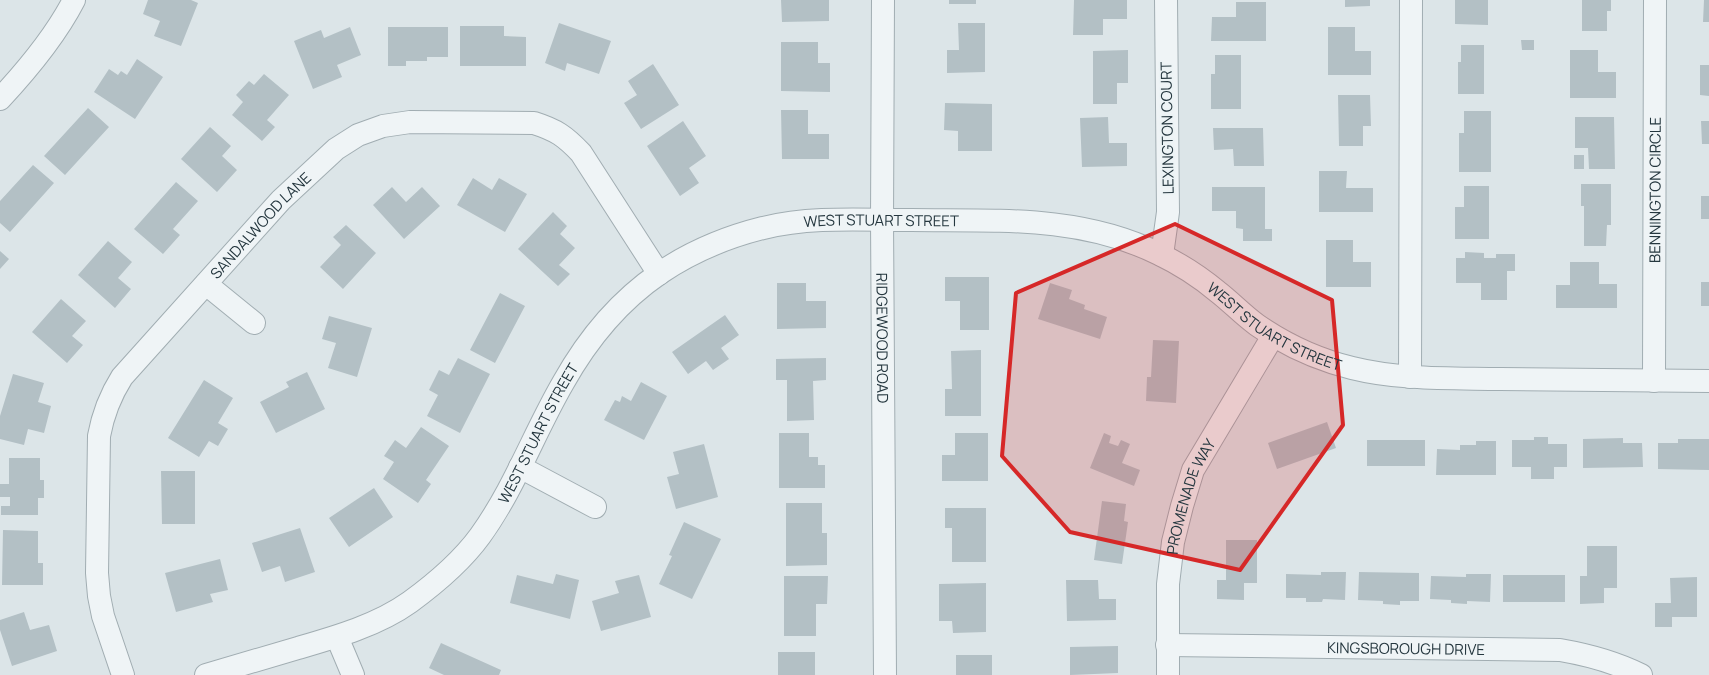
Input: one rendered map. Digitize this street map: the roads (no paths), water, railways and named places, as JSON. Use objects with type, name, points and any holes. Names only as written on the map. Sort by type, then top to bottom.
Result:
[{"type":"street","points":[[0,99],[39,53],[64,18],[74,0]]},
{"type":"street","name":"RIDGEWOOD ROAD","points":[[883,0],[882,220],[885,675]]},
{"type":"street","name":"LEXINGTON COURT","points":[[1162,255],[1168,212],[1166,0]]},
{"type":"street","points":[[1410,377],[1411,0]]},
{"type":"street","name":"BENNINGTON CIRCLE","points":[[1654,381],[1655,0]]},
{"type":"street","name":"SANDALWOOD LANE","points":[[123,675],[103,616],[99,596],[99,436],[102,419],[110,397],[122,377],[281,200],[336,149],[358,135],[383,126],[410,122],[534,123],[552,129],[568,139],[580,153],[660,274]]},
{"type":"street","name":"WEST STUART STREET","points":[[206,675],[337,637],[373,622],[406,605],[458,562],[484,529],[520,468],[560,386],[604,322],[633,295],[660,274],[694,253],[728,238],[766,227],[810,221],[882,220],[1003,221],[1071,226],[1102,232],[1133,242],[1162,255],[1218,292],[1252,322],[1274,336],[1310,354],[1354,369],[1410,377],[1709,381]]},
{"type":"street","points":[[206,284],[254,323]]},
{"type":"street","name":"PROMENADE WAY","points":[[1168,675],[1168,584],[1173,542],[1193,470],[1274,336]]},
{"type":"street","points":[[520,468],[595,507]]},
{"type":"street","points":[[337,637],[353,675]]},
{"type":"street","name":"KINGSBOROUGH DRIVE","points":[[1167,644],[1560,650],[1622,665],[1641,675]]}]
